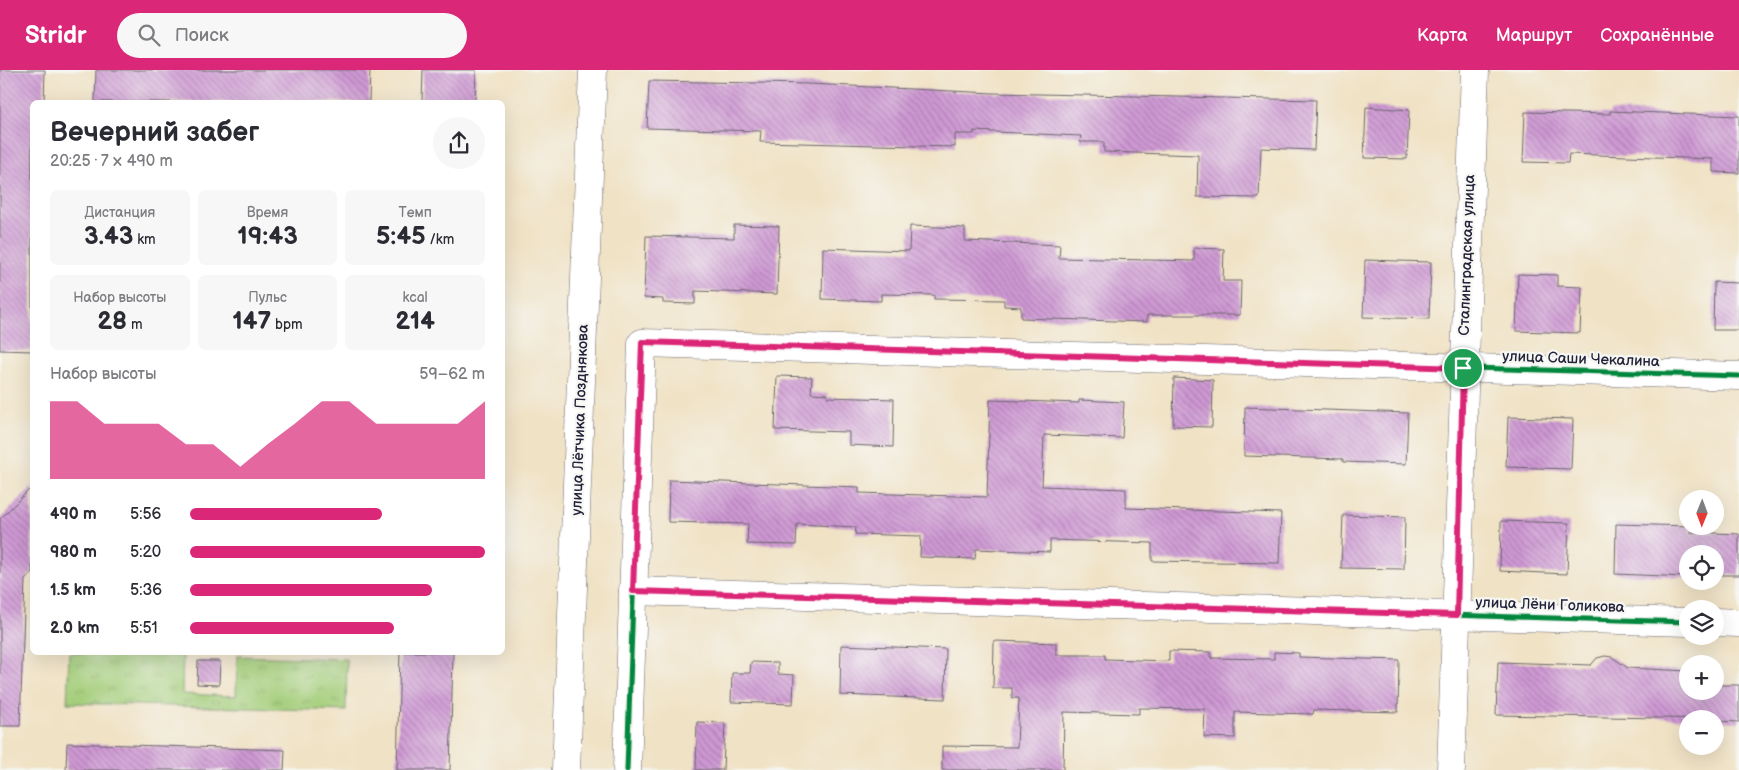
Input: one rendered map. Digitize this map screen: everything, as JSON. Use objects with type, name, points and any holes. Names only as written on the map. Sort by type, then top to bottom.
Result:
[{"type":"street","name":"улица Лётчика Позднякова","points":[[566,770],[594,70]]},
{"type":"street","name":"Сталинградская улица","points":[[1451,770],[1463,368],[1475,70]]},
{"type":"street","name":"улица Саши Чекалина","points":[[633,591],[642,342],[1739,376]]},
{"type":"street","name":"улица Лёни Голикова","points":[[633,591],[1679,622]]},
{"type":"street","points":[[627,770],[633,591]]},
{"type":"street","points":[[1724,622],[1739,623]]},
{"type":"green space","points":[[69,655],[183,655],[182,694],[236,696],[237,656],[347,659],[346,711],[67,703]]},
{"type":"building","points":[[0,70],[45,70],[44,100],[30,100],[30,351],[0,350]]},
{"type":"building","points":[[96,70],[370,70],[369,100],[95,100]]},
{"type":"building","points":[[423,70],[476,70],[475,100],[422,100]]},
{"type":"building","points":[[649,81],[810,84],[992,93],[1316,100],[1314,150],[1261,148],[1259,198],[1197,197],[1198,155],[1104,152],[1104,142],[1080,142],[1081,136],[974,131],[974,134],[955,134],[955,147],[760,142],[761,131],[647,128]]},
{"type":"building","points":[[1366,107],[1409,110],[1407,159],[1364,158]]},
{"type":"building","points":[[1610,111],[1739,116],[1739,173],[1713,172],[1713,159],[1569,154],[1568,163],[1523,162],[1525,112],[1610,114]]},
{"type":"building","points":[[734,225],[779,226],[777,294],[695,291],[695,304],[663,303],[663,299],[644,298],[646,236],[734,238]]},
{"type":"building","points":[[910,226],[965,228],[965,241],[1060,245],[1059,258],[1194,261],[1194,248],[1224,249],[1223,281],[1241,281],[1240,315],[1147,315],[1147,322],[1021,318],[1021,307],[1004,306],[1004,300],[934,299],[934,295],[881,294],[881,301],[822,299],[823,248],[909,251]]},
{"type":"building","points":[[1365,260],[1431,262],[1429,319],[1363,317]]},
{"type":"building","points":[[1518,274],[1557,275],[1557,286],[1582,287],[1580,333],[1516,331]]},
{"type":"building","points":[[1714,282],[1739,283],[1739,330],[1713,330]]},
{"type":"building","points":[[777,376],[812,377],[811,393],[828,394],[827,397],[894,399],[893,447],[849,445],[849,432],[775,430]]},
{"type":"building","points":[[1174,378],[1213,380],[1212,427],[1173,426]]},
{"type":"building","points":[[990,400],[1079,403],[1079,400],[1124,402],[1122,438],[1044,435],[1042,486],[1126,489],[1126,508],[1281,513],[1279,563],[1152,561],[1152,543],[1050,540],[1050,552],[976,549],[975,559],[920,557],[921,536],[855,534],[856,527],[797,524],[796,545],[747,544],[748,524],[668,522],[669,480],[859,487],[859,493],[987,497]]},
{"type":"building","points":[[1245,407],[1408,413],[1406,464],[1343,462],[1343,459],[1244,456]]},
{"type":"building","points":[[1508,417],[1573,419],[1571,469],[1506,467]]},
{"type":"building","points":[[30,489],[30,574],[25,580],[20,726],[0,726],[0,519]]},
{"type":"building","points":[[1343,515],[1405,517],[1404,569],[1341,568]]},
{"type":"building","points":[[1501,521],[1569,523],[1567,574],[1500,571]]},
{"type":"building","points":[[1616,524],[1679,526],[1679,535],[1739,534],[1739,575],[1724,575],[1724,545],[1679,545],[1679,577],[1615,574]]},
{"type":"building","points":[[994,641],[1056,643],[1056,655],[1105,655],[1105,659],[1169,661],[1169,651],[1211,652],[1211,658],[1274,659],[1274,652],[1299,653],[1299,657],[1399,660],[1398,712],[1314,710],[1313,714],[1235,712],[1235,738],[1204,737],[1205,709],[1139,708],[1139,714],[1064,712],[1063,770],[942,770],[942,746],[1017,747],[1019,698],[1012,698],[1012,688],[993,688]]},
{"type":"building","points":[[841,645],[946,649],[945,699],[840,695]]},
{"type":"building","points":[[400,655],[453,655],[450,770],[397,770]]},
{"type":"building","points":[[1612,657],[1628,668],[1679,671],[1679,700],[1724,700],[1724,685],[1739,685],[1739,722],[1724,721],[1724,710],[1679,710],[1679,718],[1496,715],[1498,662],[1591,665],[1597,658]]},
{"type":"building","points":[[198,661],[220,661],[219,685],[197,684]]},
{"type":"building","points":[[751,662],[778,663],[778,674],[794,675],[793,704],[731,702],[732,673],[750,673]]},
{"type":"building","points":[[697,722],[725,723],[723,770],[696,770]]},
{"type":"building","points":[[67,743],[285,750],[284,770],[66,770]]},
{"type":"cycle path","points":[[627,770],[642,343],[1739,376]]},
{"type":"cycle path","points":[[633,591],[1679,622]]},
{"type":"route","points":[[642,342],[1463,368],[1457,615],[633,591],[642,342]]}]
